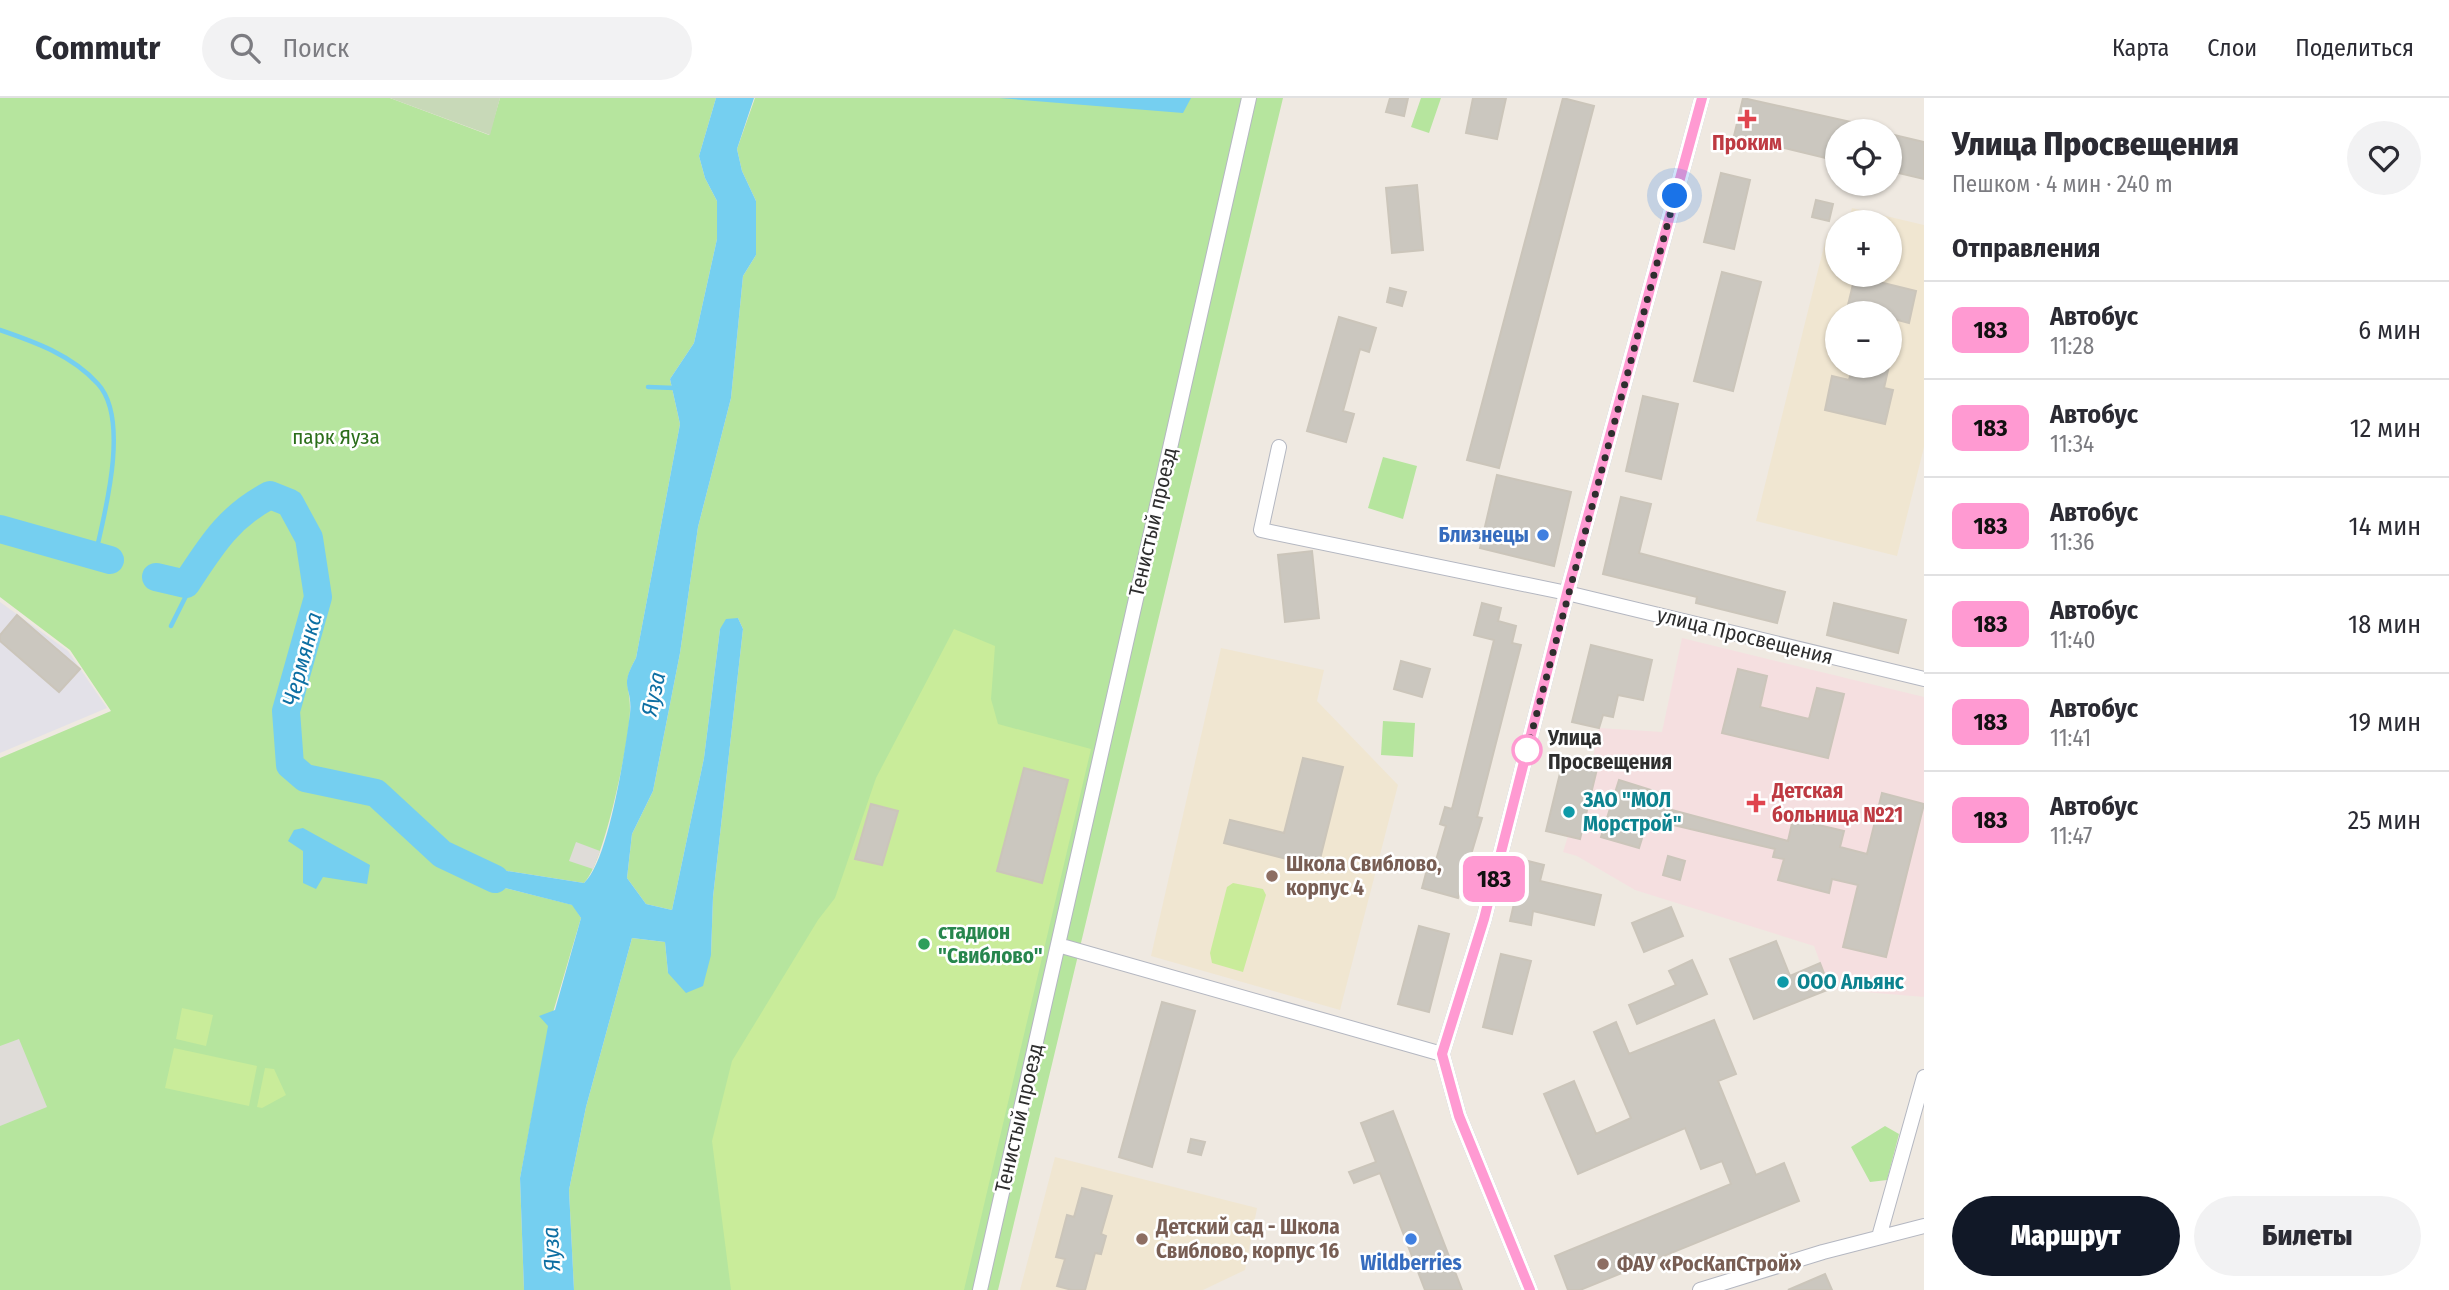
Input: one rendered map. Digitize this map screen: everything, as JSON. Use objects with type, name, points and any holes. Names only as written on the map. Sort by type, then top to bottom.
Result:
[{"type":"street","name":"Тенистый проезд","points":[[980,1290],[1249,98]]},
{"type":"street","points":[[1530,1290],[1459,1116],[1442,1054],[1484,919],[1567,593],[1702,98]]},
{"type":"street","name":"улица Просвещения","points":[[1279,447],[1261,530],[1567,593],[1924,679]]},
{"type":"street","points":[[1058,945],[1442,1054]]},
{"type":"street","points":[[1879,1237],[1924,1077]]},
{"type":"street","points":[[1700,1290],[1924,1226]]},
{"type":"shaded area","points":[[1902,220],[1924,225],[1924,447],[1897,556],[1756,521],[1825,242],[1825,287],[1902,287]]},
{"type":"shaded area","points":[[0,602],[68,651],[107,708],[0,753]]},
{"type":"shaded area","name":"Детская больница №21","points":[[1682,638],[1924,697],[1924,997],[1830,989],[1814,946],[1635,890],[1577,856],[1563,852],[1568,836],[1580,838],[1597,770],[1591,768],[1599,728],[1662,732]]},
{"type":"shaded area","name":"Школа Свиблово, корпус 4","points":[[1221,648],[1324,670],[1317,701],[1398,785],[1340,1010],[1151,956]]},
{"type":"shaded area","points":[[576,842],[600,851],[593,869],[569,861]]},
{"type":"shaded area","points":[[19,1039],[47,1107],[0,1126],[0,1046]]},
{"type":"shaded area","name":"Детский сад - Школа Свиблово, корпус 16","points":[[1055,1157],[1257,1208],[1245,1270],[1203,1290],[1020,1290]]},
{"type":"green space","name":"парк Яуза","points":[[0,98],[390,98],[489,135],[500,98],[716,98],[699,156],[705,178],[717,201],[717,239],[694,343],[670,379],[680,424],[636,658],[628,679],[630,710],[626,747],[600,852],[584,883],[501,870],[450,857],[497,886],[573,905],[581,918],[549,1026],[520,1178],[524,1290],[0,1290],[0,758],[111,711],[70,650],[0,597]]},
{"type":"green space","points":[[390,98],[500,98],[490,135]]},
{"type":"green space","points":[[755,98],[1283,98],[998,1290],[574,1290],[569,1190],[586,1107],[632,938],[665,942],[668,973],[711,955],[713,897],[743,629],[738,618],[720,629],[704,758],[672,910],[646,904],[627,878],[632,834],[653,791],[680,653],[698,527],[731,398],[743,276],[756,255],[756,201],[742,171],[737,149]]},
{"type":"green space","points":[[1421,98],[1441,98],[1429,133],[1411,127]]},
{"type":"green space","points":[[1383,457],[1417,466],[1403,519],[1368,508]]},
{"type":"green space","name":"стадион \"Свиблово\"","points":[[954,629],[995,646],[991,699],[998,724],[1091,749],[964,1290],[731,1290],[712,1141],[732,1061],[818,920],[835,898],[876,778]]},
{"type":"green space","points":[[1383,721],[1415,723],[1413,757],[1381,755]]},
{"type":"green space","points":[[1233,883],[1263,889],[1266,895],[1243,972],[1212,963],[1210,953],[1227,887]]},
{"type":"green space","points":[[182,1008],[213,1015],[206,1046],[176,1039]]},
{"type":"green space","points":[[174,1048],[257,1066],[249,1106],[165,1088]]},
{"type":"green space","points":[[265,1068],[274,1069],[286,1095],[262,1108],[257,1107]]},
{"type":"green space","points":[[1885,1126],[1899,1134],[1887,1180],[1870,1182],[1851,1147]]},
{"type":"water","name":"Яуза","points":[[716,98],[754,98],[737,149],[742,171],[756,201],[756,255],[743,276],[731,398],[698,527],[680,653],[653,791],[632,834],[627,878],[646,904],[672,910],[704,758],[720,629],[726,619],[738,618],[743,629],[713,897],[711,955],[703,986],[686,993],[668,973],[665,942],[632,938],[586,1107],[569,1190],[574,1290],[524,1290],[520,1178],[548,1026],[539,1016],[555,1010],[581,918],[572,905],[497,886],[448,856],[501,870],[584,883],[593,871],[601,852],[614,804],[628,731],[628,676],[636,658],[680,424],[670,379],[694,343],[717,239],[717,201],[705,178],[699,156]]},
{"type":"water","points":[[999,98],[1191,98],[1183,113]]},
{"type":"water","points":[[303,828],[370,865],[367,884],[323,877],[316,889],[303,883],[303,851],[288,841],[294,830]]},
{"type":"building","points":[[1390,98],[1408,98],[1404,116],[1386,112]]},
{"type":"building","points":[[1473,98],[1506,98],[1497,139],[1466,133]]},
{"type":"building","points":[[1563,98],[1594,106],[1499,468],[1467,460]]},
{"type":"building","points":[[1743,98],[1838,119],[1825,119],[1825,158],[1734,136]]},
{"type":"building","points":[[1902,137],[1924,142],[1924,179],[1902,174]]},
{"type":"building","points":[[1721,173],[1750,180],[1734,249],[1704,242]]},
{"type":"building","points":[[1417,185],[1423,250],[1392,253],[1386,188]]},
{"type":"building","points":[[1816,200],[1833,204],[1832,210],[1825,210],[1825,220],[1812,217]]},
{"type":"building","points":[[1722,272],[1761,282],[1733,391],[1694,381]]},
{"type":"building","points":[[1852,287],[1900,287],[1916,291],[1909,323],[1902,321],[1902,301],[1849,301]]},
{"type":"building","points":[[1390,288],[1406,292],[1402,306],[1387,302]]},
{"type":"building","points":[[1339,317],[1376,328],[1369,352],[1360,349],[1343,411],[1354,414],[1346,442],[1307,431]]},
{"type":"building","points":[[1832,378],[1886,378],[1884,388],[1893,390],[1885,424],[1825,410]]},
{"type":"building","points":[[1643,396],[1678,404],[1661,479],[1626,471]]},
{"type":"building","points":[[1497,475],[1571,492],[1554,566],[1480,548]]},
{"type":"building","points":[[1621,497],[1651,504],[1639,553],[1785,592],[1777,623],[1696,603],[1697,597],[1603,574]]},
{"type":"building","points":[[1312,551],[1319,618],[1285,622],[1278,555]]},
{"type":"building","points":[[1482,603],[1501,608],[1498,621],[1516,626],[1512,643],[1521,645],[1477,817],[1482,818],[1458,898],[1422,888],[1428,866],[1434,867],[1446,826],[1440,824],[1445,807],[1452,809],[1494,640],[1474,635]]},
{"type":"building","points":[[1834,603],[1906,620],[1898,653],[1827,635]]},
{"type":"building","points":[[17,615],[80,669],[59,692],[0,641],[0,635]]},
{"type":"building","points":[[1591,645],[1652,660],[1643,700],[1618,695],[1613,717],[1603,715],[1599,728],[1572,722]]},
{"type":"building","points":[[1401,661],[1430,669],[1422,697],[1394,689]]},
{"type":"building","points":[[1738,669],[1767,676],[1760,707],[1809,719],[1817,688],[1844,694],[1828,758],[1722,733]]},
{"type":"building","points":[[1303,758],[1343,767],[1318,867],[1224,843],[1230,820],[1284,833]]},
{"type":"building","name":"ЗАО \"МОЛ Морстрой\"","points":[[1563,761],[1597,769],[1580,839],[1546,831]]},
{"type":"building","points":[[1024,768],[1068,780],[1042,883],[997,871]]},
{"type":"building","points":[[1619,780],[1657,792],[1653,805],[1788,841],[1793,819],[1844,831],[1840,847],[1867,854],[1882,793],[1924,804],[1886,957],[1843,947],[1858,885],[1832,879],[1829,893],[1778,880],[1784,859],[1773,857],[1775,849],[1648,819],[1639,848],[1601,837]]},
{"type":"building","points":[[871,804],[898,811],[882,865],[855,859]]},
{"type":"building","points":[[1668,856],[1685,861],[1680,880],[1663,875]]},
{"type":"building","points":[[1524,860],[1544,865],[1540,881],[1601,895],[1594,925],[1533,911],[1531,925],[1510,921]]},
{"type":"building","points":[[1671,907],[1683,936],[1644,952],[1632,923]]},
{"type":"building","points":[[1419,926],[1449,934],[1429,1012],[1398,1004]]},
{"type":"building","name":"ООО Альянс","points":[[1776,941],[1790,976],[1820,963],[1830,989],[1754,1019],[1730,959]]},
{"type":"building","points":[[1501,954],[1531,961],[1512,1034],[1483,1027]]},
{"type":"building","points":[[1692,960],[1707,994],[1637,1024],[1629,1005],[1676,985],[1669,971]]},
{"type":"building","points":[[1162,1002],[1195,1011],[1152,1167],[1119,1157]]},
{"type":"building","points":[[1714,1020],[1736,1074],[1718,1081],[1756,1175],[1784,1163],[1799,1201],[1580,1290],[1568,1290],[1555,1256],[1731,1184],[1722,1161],[1701,1169],[1685,1128],[1578,1174],[1544,1094],[1574,1081],[1596,1134],[1631,1118],[1594,1032],[1616,1022],[1629,1054]]},
{"type":"building","points":[[1393,1111],[1462,1290],[1425,1290],[1380,1173],[1354,1183],[1349,1172],[1376,1162],[1361,1123]]},
{"type":"building","points":[[1191,1139],[1205,1142],[1201,1155],[1188,1152]]},
{"type":"building","points":[[1082,1188],[1112,1196],[1101,1234],[1106,1236],[1101,1254],[1095,1253],[1085,1290],[1072,1290],[1057,1286],[1065,1259],[1056,1257],[1067,1215],[1074,1217]]},
{"type":"building","points":[[1825,1274],[1832,1290],[1788,1290]]},
{"type":"waterway","points":[[0,330],[65,357],[98,384],[107,400],[114,442],[109,492],[95,556]]},
{"type":"waterway","points":[[648,387],[675,388]]},
{"type":"waterway","name":"Чермянка","points":[[156,577],[186,584],[212,545],[243,513],[270,495],[290,503],[309,538],[318,597],[286,711],[290,765],[305,778],[376,793],[442,854],[495,879]]},
{"type":"waterway","name":"Чермянка","points":[[0,529],[110,560]]},
{"type":"waterway","points":[[171,626],[187,594],[186,584]]},
{"type":"bus line","name":"183","points":[[1530,1290],[1459,1116],[1442,1054],[1484,919],[1567,593],[1702,98]]},
{"type":"place","name":"Проким","points":[[1747,119]]},
{"type":"place","name":"Близнецы","points":[[1543,535]]},
{"type":"place","name":"Улица Просвещения","points":[[1527,750]]},
{"type":"place","name":"Детская больница №21","points":[[1756,803]]},
{"type":"place","name":"ЗАО \"МОЛ Морстрой\"","points":[[1569,812]]},
{"type":"place","name":"Школа Свиблово, корпус 4","points":[[1272,876]]},
{"type":"place","name":"стадион \"Свиблово\"","points":[[924,944]]},
{"type":"place","name":"ООО Альянс","points":[[1783,982]]},
{"type":"place","name":"Детский сад - Школа Свиблово, корпус 16","points":[[1142,1239]]},
{"type":"place","name":"Wildberries","points":[[1411,1239]]},
{"type":"place","name":"ФАУ «РосКапСтрой»","points":[[1603,1264]]},
{"type":"route","points":[[1527,750],[1675,196]]}]
